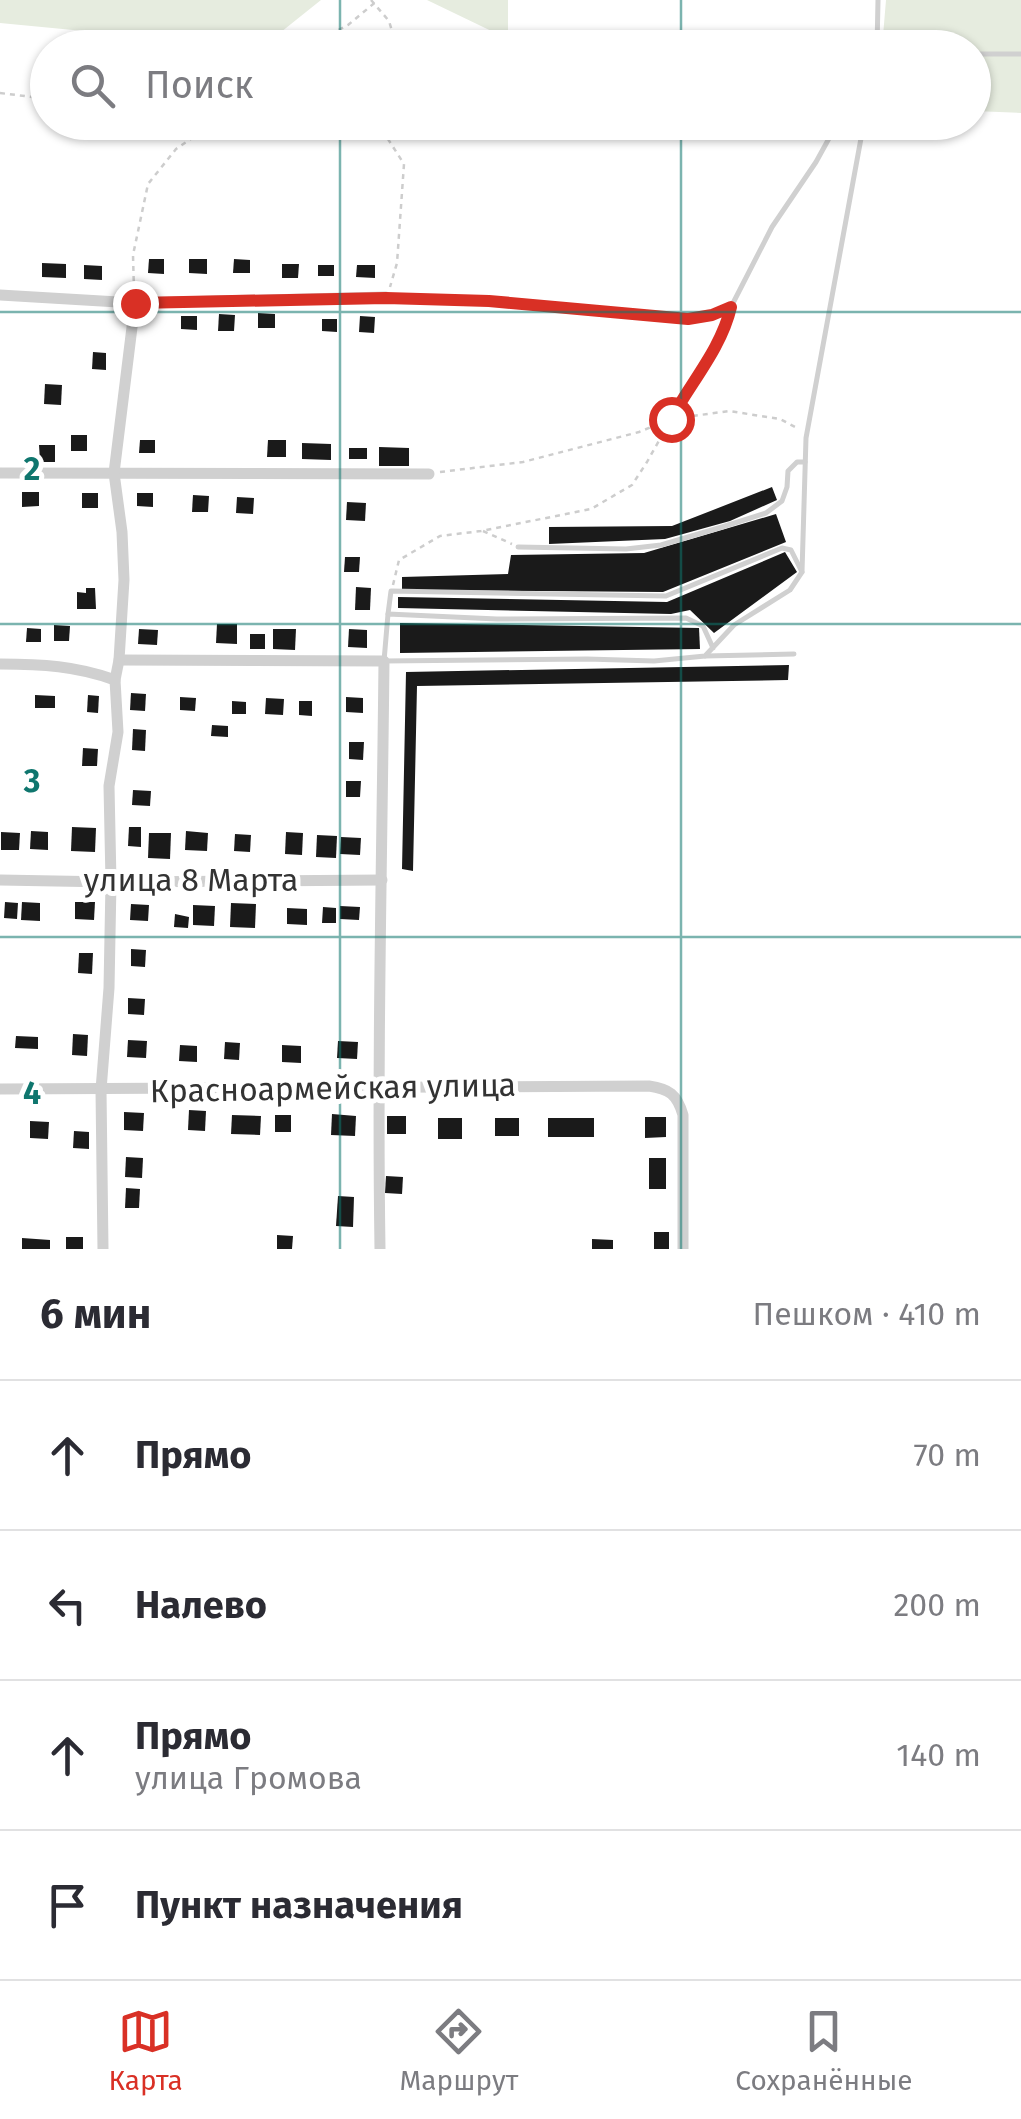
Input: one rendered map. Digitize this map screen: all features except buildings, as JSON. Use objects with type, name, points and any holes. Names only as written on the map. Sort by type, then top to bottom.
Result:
[{"type":"street","points":[[0,296],[135,303],[386,298]]},
{"type":"street","points":[[103,1249],[101,1090],[109,988],[109,786],[118,732],[116,680],[124,556],[114,472],[135,303]]},
{"type":"street","points":[[0,473],[429,474]]},
{"type":"street","points":[[120,660],[384,662],[378,1087],[380,1249]]},
{"type":"street","points":[[0,664],[72,667],[116,680]]},
{"type":"street","name":"улица 8 Марта","points":[[0,880],[382,880]]},
{"type":"street","name":"Красноармейская улица","points":[[0,1090],[666,1088],[678,1100],[683,1114],[684,1249]]},
{"type":"lane","points":[[877,30],[878,0]]},
{"type":"lane","points":[[991,54],[1021,54]]},
{"type":"lane","points":[[386,298],[489,301],[688,319],[712,315],[731,307],[772,227],[828,140]]},
{"type":"lane","points":[[704,656],[734,625],[790,590],[802,572],[807,434],[861,140]]},
{"type":"lane","points":[[518,546],[626,549],[661,545],[766,513],[782,500],[788,471],[797,462],[805,462]]},
{"type":"lane","points":[[794,654],[654,661],[384,662],[391,591],[666,596],[782,548],[791,550],[802,572]]},
{"type":"lane","points":[[388,614],[497,619],[686,618],[703,626],[712,648]]},
{"type":"path","points":[[336,30],[378,0]]},
{"type":"path","points":[[372,2],[392,30]]},
{"type":"path","points":[[0,93],[30,97]]},
{"type":"path","points":[[135,303],[132,255],[148,184],[176,149],[190,140]]},
{"type":"path","points":[[386,298],[398,263],[404,164],[389,140]]},
{"type":"path","points":[[391,591],[399,560],[440,536],[590,509],[632,485],[712,354],[731,307]]},
{"type":"path","points":[[429,474],[523,462],[639,432],[671,419],[729,411],[780,419],[807,434]]},
{"type":"path","points":[[481,531],[518,546]]},
{"type":"shaded area","points":[[0,0],[321,0],[284,30],[73,30],[0,23]]},
{"type":"shaded area","points":[[427,0],[508,0],[508,30],[489,30]]},
{"type":"shaded area","points":[[886,0],[1021,0],[1021,113],[991,112],[991,30],[884,30]]},
{"type":"route","points":[[135,303],[386,298],[489,301],[688,319],[731,307],[712,354],[671,419]]}]
